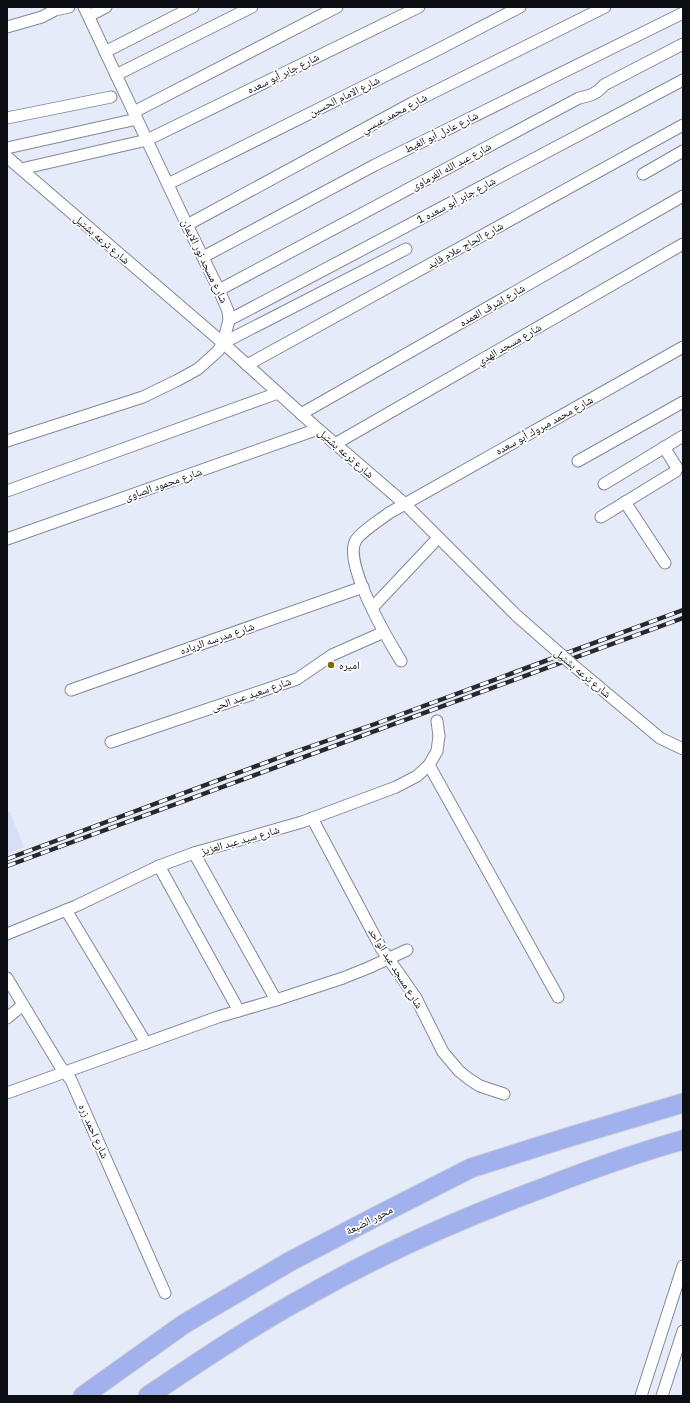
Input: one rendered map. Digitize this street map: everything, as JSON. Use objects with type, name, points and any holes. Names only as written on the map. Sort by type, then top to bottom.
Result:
[{"type":"highway","name":"محور الضبعة","points":[[83,1396],[184,1324],[282,1266],[472,1168],[569,1136],[683,1103]]},
{"type":"highway","points":[[148,1396],[206,1356],[307,1296],[397,1249],[489,1208],[584,1172],[683,1140]]},
{"type":"street","points":[[7,27],[42,17],[55,10],[69,7]]},
{"type":"street","points":[[87,11],[106,7]]},
{"type":"street","points":[[105,52],[193,7]]},
{"type":"street","points":[[116,75],[252,7]]},
{"type":"street","points":[[7,156],[135,115],[337,7]]},
{"type":"street","name":"شارع جابر أبو سعده","points":[[21,169],[147,140],[419,7]]},
{"type":"street","name":"شارع الامام الحسين","points":[[168,184],[432,53],[520,7]]},
{"type":"street","name":"شارع محمد عيسي","points":[[188,226],[412,103],[605,7]]},
{"type":"street","name":"شارع مسجد نور الايمان","points":[[87,11],[105,52],[219,290],[228,311],[229,320]]},
{"type":"street","name":"شارع عادل أبو الغيط","points":[[203,257],[375,165],[683,13]]},
{"type":"street","name":"شارع عبد الله الفرماوى","points":[[219,290],[579,98],[599,91],[604,85],[683,44]]},
{"type":"street","name":"شارع جابر أبو سعده 1","points":[[229,320],[683,80]]},
{"type":"street","points":[[7,118],[111,97]]},
{"type":"street","name":"شارع الحاج علام فايد","points":[[247,365],[683,125]]},
{"type":"street","points":[[643,174],[683,151]]},
{"type":"street","name":"شارع ترعه بشتيل","points":[[7,156],[223,343],[301,414],[405,504],[517,616],[660,738],[683,749]]},
{"type":"street","name":"شارع اشرف العمده","points":[[301,414],[683,196]]},
{"type":"street","name":"شارع مسجد الهدي","points":[[335,444],[683,244]]},
{"type":"street","points":[[7,441],[143,397],[198,369],[209,360],[223,343],[406,249]]},
{"type":"street","points":[[223,343],[229,320]]},
{"type":"street","name":"شارع محمد مبروك أبو سعده","points":[[405,504],[683,347]]},
{"type":"street","points":[[7,491],[278,393]]},
{"type":"street","points":[[578,461],[683,402]]},
{"type":"street","name":"شارع محمود الصاوى","points":[[7,539],[318,429]]},
{"type":"street","points":[[604,484],[664,447],[682,439]]},
{"type":"street","points":[[601,517],[676,471],[677,468],[664,447]]},
{"type":"street","points":[[626,502],[665,564]]},
{"type":"street","points":[[401,661],[384,632],[363,587],[353,557],[353,548],[356,540],[389,513],[405,504]]},
{"type":"street","points":[[372,608],[438,538]]},
{"type":"street","name":"شارع مدرسه الرياده","points":[[71,690],[363,587]]},
{"type":"street","name":"شارع سعيد عبد الحى","points":[[111,742],[297,679],[332,655],[384,632]]},
{"type":"street","name":"شارع سيد عبد العزيز","points":[[7,934],[66,910],[159,866],[194,853],[312,818],[396,787],[417,776],[429,765],[437,751],[439,736],[437,721]]},
{"type":"street","points":[[429,765],[558,997]]},
{"type":"street","name":"شارع مسجد عبد الواحد","points":[[312,818],[388,959],[416,998],[443,1052],[459,1071],[480,1086],[504,1094]]},
{"type":"street","points":[[194,853],[276,1000]]},
{"type":"street","points":[[159,866],[239,1011]]},
{"type":"street","points":[[66,910],[146,1043]]},
{"type":"street","points":[[7,1093],[218,1017],[343,978],[407,950]]},
{"type":"street","name":"شارع احمد زره","points":[[7,978],[60,1066],[71,1080],[166,1293]]},
{"type":"street","points":[[7,1018],[23,1005]]},
{"type":"street","points":[[641,1396],[683,1266]]},
{"type":"street","points":[[662,1396],[683,1331]]},
{"type":"shaded area","points":[[7,812],[10,812],[24,847],[7,854]]},
{"type":"railway","points":[[7,859],[683,610]]},
{"type":"railway","points":[[7,866],[683,618]]},
{"type":"place","name":"اميره","points":[[331,665]]}]
